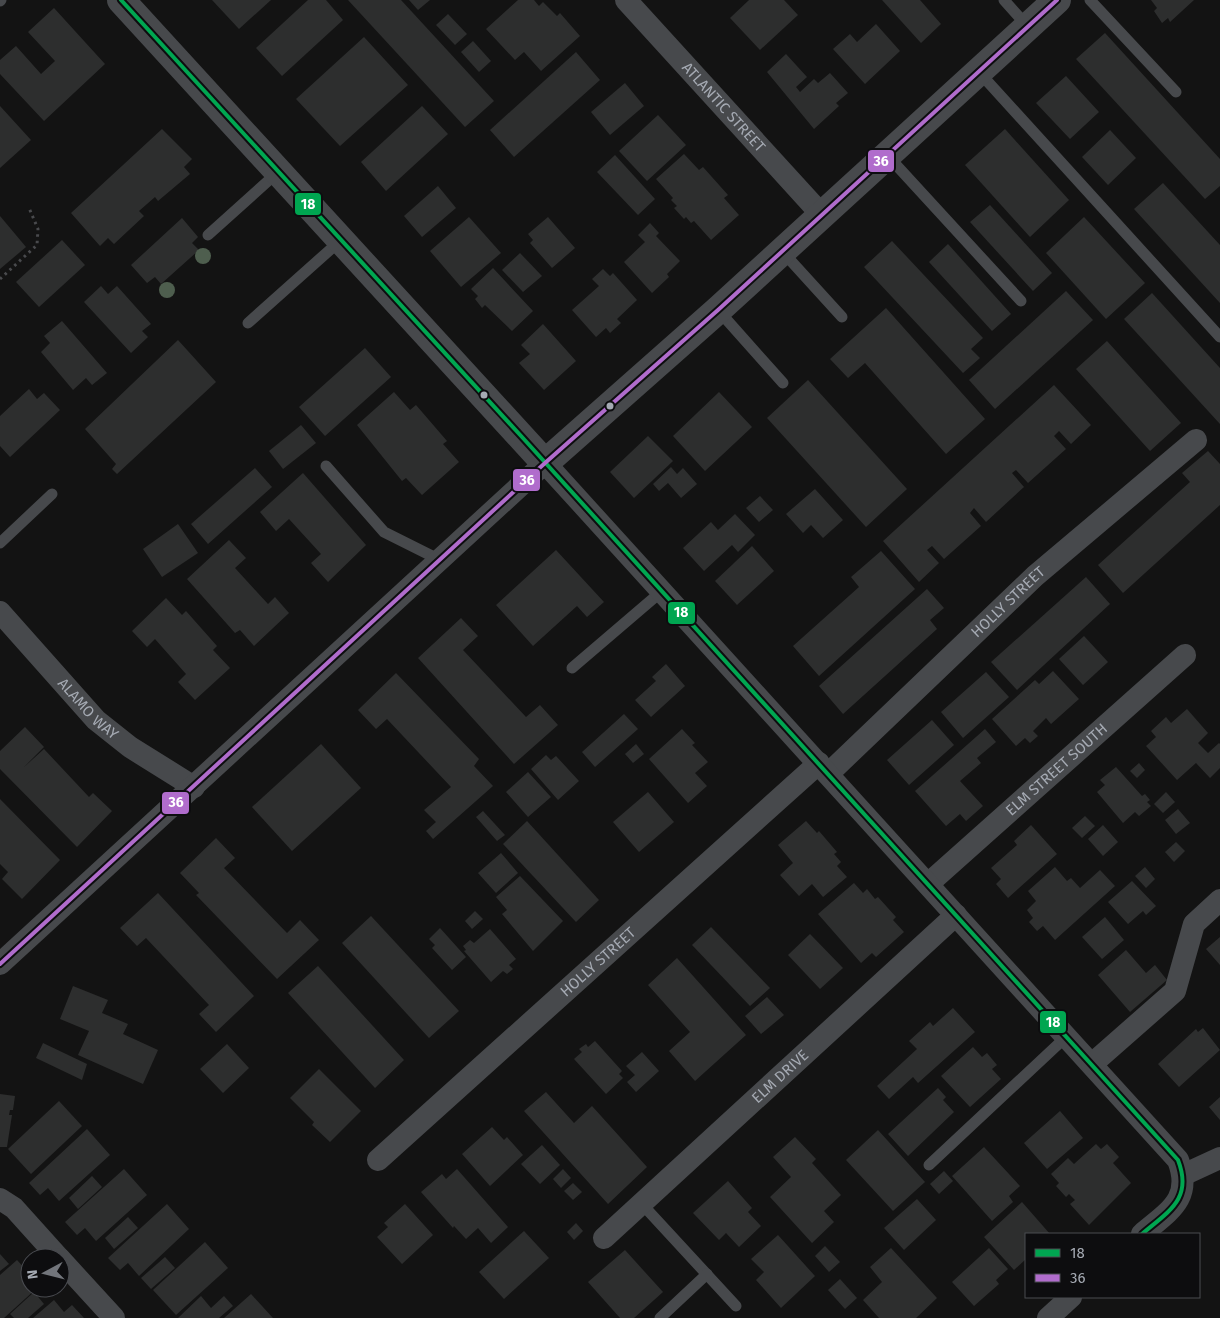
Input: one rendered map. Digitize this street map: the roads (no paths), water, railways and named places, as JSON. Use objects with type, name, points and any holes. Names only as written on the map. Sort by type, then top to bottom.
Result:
[{"type":"street","points":[[121,0],[662,591],[1178,1160],[1183,1175],[1183,1190],[1176,1204],[1143,1233]]},
{"type":"street","name":"ATLANTIC STREET","points":[[626,0],[821,214]]},
{"type":"street","points":[[0,964],[545,463],[718,310],[781,250],[1057,0]]},
{"type":"street","name":"HOLLY STREET","points":[[378,1160],[824,769],[1035,576],[1196,440]]},
{"type":"street","name":"ALAMO WAY","points":[[0,612],[96,720],[112,734],[194,787]]},
{"type":"street","name":"ELM STREET SOUTH","points":[[928,884],[1185,654]]},
{"type":"street","points":[[1092,1064],[1175,991],[1194,924],[1220,900]]},
{"type":"street","name":"ELM DRIVE","points":[[604,1238],[956,915]]},
{"type":"street","points":[[1183,1175],[1220,1158]]},
{"type":"street","points":[[0,1199],[14,1208],[51,1248]]},
{"type":"street","points":[[70,1269],[114,1318]]},
{"type":"street","points":[[1048,1318],[1070,1298]]},
{"type":"lane","points":[[1004,0],[1028,27]]},
{"type":"lane","points":[[1090,0],[1176,92]]},
{"type":"lane","points":[[978,72],[1220,337]]},
{"type":"lane","points":[[887,154],[1021,301]]},
{"type":"lane","points":[[208,235],[278,172]]},
{"type":"lane","points":[[248,323],[341,240]]},
{"type":"lane","points":[[781,250],[842,317]]},
{"type":"lane","points":[[718,310],[783,383]]},
{"type":"lane","points":[[326,466],[384,532],[440,560]]},
{"type":"lane","points":[[0,543],[52,494]]},
{"type":"lane","points":[[572,668],[662,591]]},
{"type":"lane","points":[[929,1165],[1067,1036]]},
{"type":"lane","points":[[641,1203],[736,1306]]},
{"type":"lane","points":[[660,1318],[707,1274]]}]
